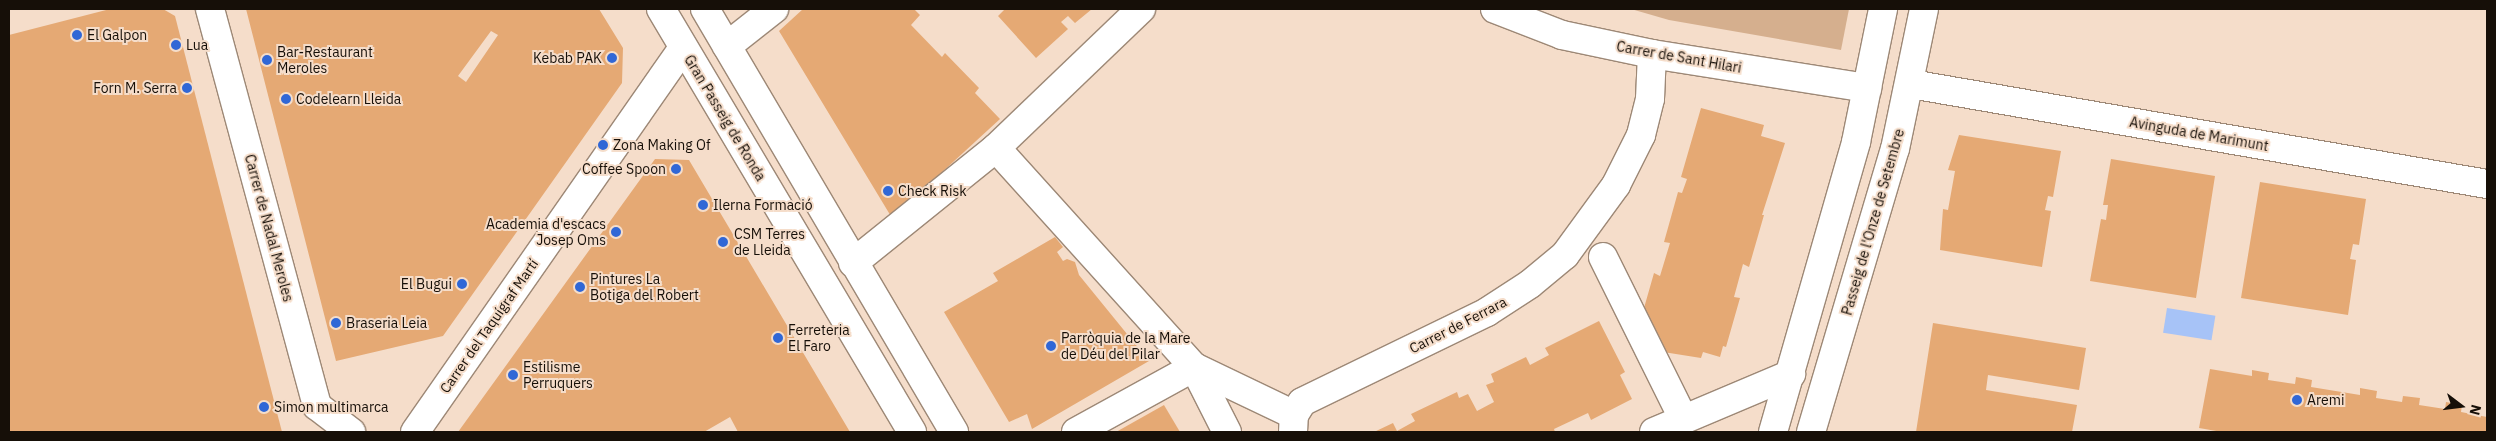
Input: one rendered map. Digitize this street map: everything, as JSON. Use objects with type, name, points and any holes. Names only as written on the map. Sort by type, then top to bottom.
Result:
[{"type":"street","name":"Carrer de Nadal Meroles","points":[[210,9],[317,406],[351,432]]},
{"type":"street","name":"Gran Passeig de Ronda","points":[[660,9],[912,432]]},
{"type":"street","points":[[705,9],[954,432]]},
{"type":"street","points":[[853,263],[996,148],[1141,9]]},
{"type":"street","name":"Carrer de Sant Hilari","points":[[1495,9],[1562,35],[1652,54],[1867,88]]},
{"type":"street","points":[[1773,432],[1856,142],[1882,9]]},
{"type":"street","name":"Passeig de l'Onze de Setembre","points":[[1811,432],[1896,149],[1911,84],[1924,9]]},
{"type":"street","points":[[727,46],[770,10]]},
{"type":"street","name":"Carrer del Taquígraf Martí","points":[[414,432],[683,48]]},
{"type":"street","name":"Carrer de Ferrara","points":[[1293,426],[1302,402],[1509,300],[1565,254],[1616,185],[1641,135],[1650,99],[1652,54]]},
{"type":"street","name":"Avinguda de Marimunt","points":[[1911,84],[2487,184]]},
{"type":"street","points":[[996,148],[1194,367],[1227,432]]},
{"type":"street","points":[[1603,257],[1684,418]]},
{"type":"street","points":[[1194,367],[1293,426]]},
{"type":"street","points":[[1076,432],[1194,367]]},
{"type":"street","points":[[1654,432],[1791,374]]},
{"type":"shaded area","points":[[1631,9],[1849,9],[1841,50],[1669,20]]},
{"type":"water","points":[[2167,308],[2215,316],[2211,340],[2163,333]]},
{"type":"building","points":[[110,9],[163,9],[175,16],[282,432],[9,432],[9,35]]},
{"type":"building","points":[[246,9],[599,9],[623,48],[622,83],[443,336],[336,361]],"holes":[[[491,31],[498,35],[466,82],[458,76]]]},
{"type":"building","points":[[803,9],[914,9],[920,15],[911,25],[942,57],[945,53],[979,88],[975,93],[1000,119],[892,218],[779,31]]},
{"type":"building","points":[[1005,9],[1092,9],[1075,23],[1068,16],[1061,22],[1068,29],[1036,58],[998,16]]},
{"type":"building","points":[[1701,108],[1764,125],[1761,136],[1785,143],[1762,215],[1764,215],[1749,267],[1743,264],[1734,297],[1740,298],[1726,347],[1723,346],[1720,357],[1703,352],[1701,358],[1657,351],[1661,340],[1646,336],[1640,322],[1654,273],[1660,276],[1670,243],[1664,242],[1678,192],[1682,193],[1687,179],[1681,177]]},
{"type":"building","points":[[1959,135],[2061,151],[2053,197],[2048,196],[2045,210],[2051,211],[2042,267],[1940,250],[1943,209],[1948,210],[1955,171],[1948,170]]},
{"type":"building","points":[[655,159],[689,160],[850,432],[738,432],[730,417],[704,432],[458,432]]},
{"type":"building","points":[[2111,159],[2215,176],[2196,298],[2090,281],[2101,219],[2106,220],[2108,205],[2103,205]]},
{"type":"building","points":[[2260,182],[2366,199],[2359,245],[2353,244],[2350,259],[2356,260],[2348,315],[2241,298]]},
{"type":"building","name":"Parròquia de la Mare de Déu del Pilar","points":[[1055,237],[1063,247],[1057,252],[1063,261],[1067,259],[1075,262],[1079,275],[1149,361],[1032,429],[1027,414],[1009,422],[944,312],[998,281],[993,273]]},
{"type":"building","points":[[1599,321],[1625,372],[1620,375],[1632,399],[1591,420],[1588,413],[1554,429],[1555,432],[1374,432],[1393,423],[1397,431],[1415,421],[1411,414],[1457,392],[1459,398],[1468,394],[1477,411],[1494,402],[1486,385],[1494,382],[1491,374],[1526,357],[1530,365],[1549,355],[1545,348]]},
{"type":"building","points":[[1933,323],[2086,348],[2079,390],[1988,375],[1986,390],[2077,405],[2072,432],[1916,432]]},
{"type":"building","name":"Aremi","points":[[2210,369],[2252,376],[2252,370],[2269,373],[2268,380],[2295,384],[2296,377],[2312,380],[2311,387],[2360,395],[2360,388],[2377,391],[2376,398],[2402,402],[2403,396],[2420,398],[2419,405],[2445,409],[2446,402],[2462,405],[2461,412],[2487,417],[2487,432],[2222,432],[2199,428]]},
{"type":"building","points":[[1164,405],[1180,432],[1116,432]]},
{"type":"place","name":"El Galpon","points":[[77,35]]},
{"type":"place","name":"Lua","points":[[176,45]]},
{"type":"place","name":"Kebab PAK","points":[[612,58]]},
{"type":"place","name":"Bar-Restaurant Meroles","points":[[267,60]]},
{"type":"place","name":"Forn M. Serra","points":[[187,88]]},
{"type":"place","name":"Codelearn Lleida","points":[[286,99]]},
{"type":"place","name":"Zona Making Of","points":[[603,145]]},
{"type":"place","name":"Coffee Spoon","points":[[676,169]]},
{"type":"place","name":"Check Risk","points":[[888,191]]},
{"type":"place","name":"Ilerna Formació","points":[[703,205]]},
{"type":"place","name":"Academia d'escacs Josep Oms","points":[[616,232]]},
{"type":"place","name":"CSM Terres de Lleida","points":[[723,242]]},
{"type":"place","name":"El Bugui","points":[[462,284]]},
{"type":"place","name":"Pintures La Botiga del Robert","points":[[580,287]]},
{"type":"place","name":"Braseria Leia","points":[[336,323]]},
{"type":"place","name":"Ferreteria El Faro","points":[[778,338]]},
{"type":"place","name":"Parròquia de la Mare de Déu del Pilar","points":[[1051,346]]},
{"type":"place","name":"Estilisme Perruquers","points":[[513,375]]},
{"type":"place","name":"Aremi","points":[[2297,400]]},
{"type":"place","name":"Simon multimarca","points":[[264,407]]}]
